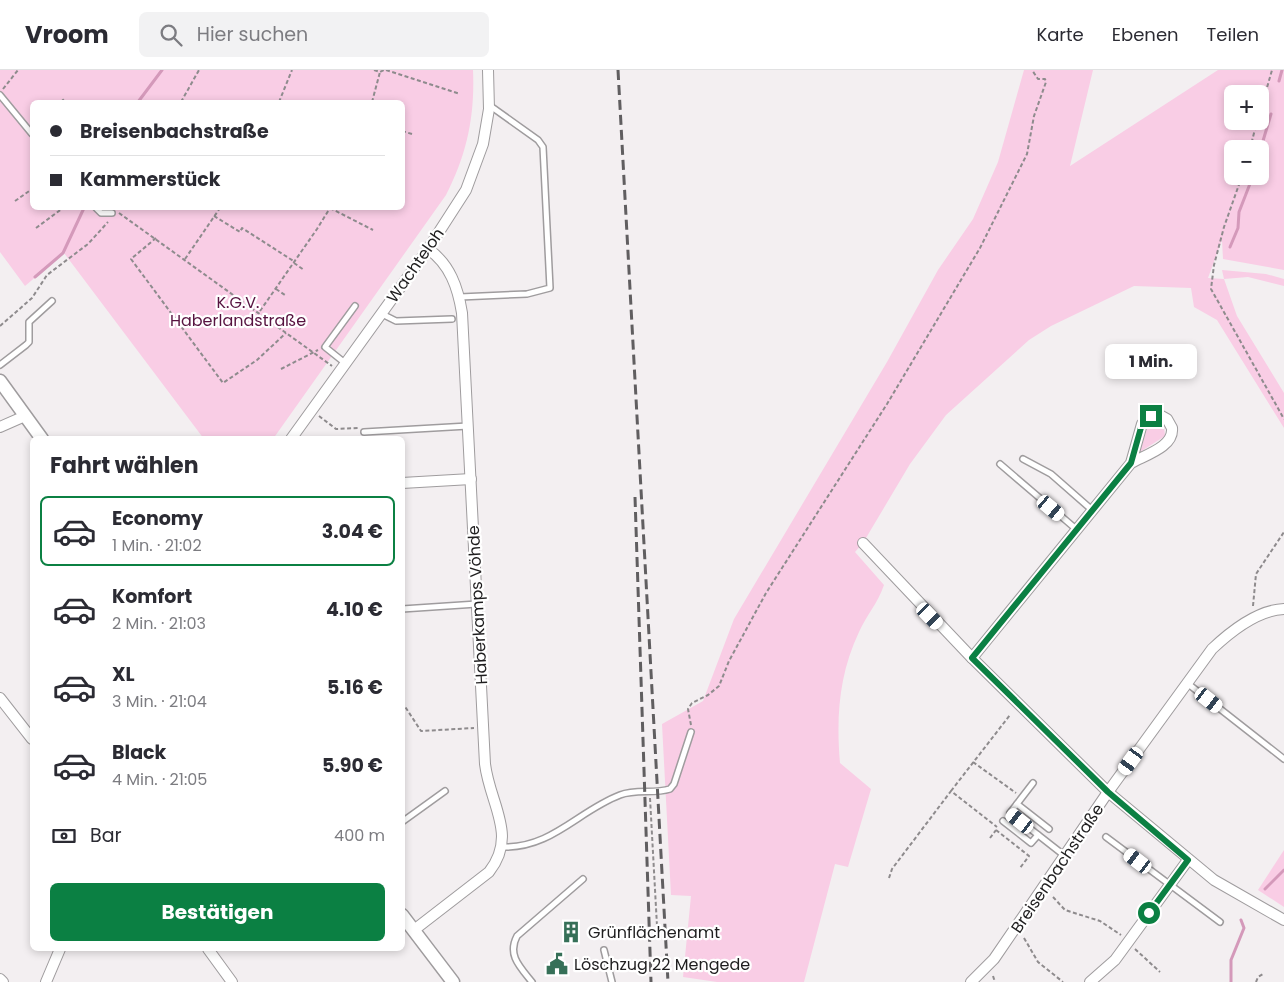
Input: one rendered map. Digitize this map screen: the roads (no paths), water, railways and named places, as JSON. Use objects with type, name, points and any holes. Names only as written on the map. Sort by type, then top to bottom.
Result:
[{"type":"street","name":"Wachteloh","points":[[293,436],[428,249],[473,175],[483,144],[489,105],[488,70]]},
{"type":"street","name":"Haberkamps Vöhde","points":[[428,249],[443,261],[454,280],[460,297],[464,332],[483,727],[487,778],[502,827],[503,847]]},
{"type":"street","points":[[0,381],[40,436]]},
{"type":"street","points":[[972,658],[1131,463],[1166,444],[1171,439],[1172,428],[1164,416],[1158,414],[1145,419],[1131,463]]},
{"type":"street","points":[[0,427],[25,416]]},
{"type":"street","points":[[405,483],[471,479]]},
{"type":"street","points":[[863,543],[972,658],[1108,792],[1214,880],[1284,920]]},
{"type":"street","name":"Breisenbachstraße","points":[[971,982],[994,959],[1108,792],[1212,648],[1231,632],[1252,619],[1284,609]]},
{"type":"street","points":[[0,698],[30,736]]},
{"type":"street","points":[[414,930],[489,872],[497,862],[503,847]]},
{"type":"street","points":[[1090,982],[1114,960],[1188,860]]},
{"type":"street","points":[[405,920],[454,982]]},
{"type":"street","points":[[46,982],[59,951]]},
{"type":"street","points":[[209,951],[232,982]]},
{"type":"street","points":[[0,979],[3,982]]},
{"type":"lane","points":[[0,94],[30,132]]},
{"type":"lane","points":[[460,297],[527,294],[550,288],[543,147],[538,140],[489,105]]},
{"type":"lane","points":[[98,210],[101,213],[112,213]]},
{"type":"lane","points":[[0,365],[26,346],[29,342],[29,322],[52,301]]},
{"type":"lane","points":[[342,367],[325,346],[355,306]]},
{"type":"lane","points":[[381,313],[396,322],[452,319]]},
{"type":"lane","points":[[364,432],[469,426]]},
{"type":"lane","points":[[1023,459],[1051,474],[1092,510]]},
{"type":"lane","points":[[1000,464],[1076,530]]},
{"type":"lane","points":[[405,609],[477,604]]},
{"type":"lane","points":[[1187,683],[1284,759]]},
{"type":"lane","points":[[503,847],[528,846],[543,840],[620,795],[670,789],[674,784],[691,732]]},
{"type":"lane","points":[[1033,783],[1010,813],[1066,856]]},
{"type":"lane","points":[[405,820],[445,791]]},
{"type":"lane","points":[[1017,804],[1049,829]]},
{"type":"lane","points":[[1003,821],[1031,843],[1038,835]]},
{"type":"lane","points":[[1106,837],[1220,922]]},
{"type":"lane","points":[[532,982],[515,961],[512,945],[517,936],[583,879]]},
{"type":"lane","points":[[604,950],[612,982]]},
{"type":"waterway","points":[[140,100],[162,70]]},
{"type":"waterway","points":[[1279,81],[1282,70]]},
{"type":"waterway","points":[[1263,140],[1271,114]]},
{"type":"waterway","points":[[1230,247],[1238,228],[1239,212],[1250,185]]},
{"type":"waterway","points":[[35,277],[63,253],[83,210]]},
{"type":"waterway","points":[[1265,889],[1284,870]]},
{"type":"waterway","points":[[1231,982],[1231,960],[1244,928],[1241,920]]},
{"type":"railway","points":[[618,70],[668,982]]},
{"type":"railway","points":[[635,497],[651,982]]},
{"type":"place","name":"Grünflächenamt","points":[[571,932]]},
{"type":"place","name":"Löschzug 22 Mengede","points":[[557,964]]},
{"type":"park label","name":"K.G.V. Haberlandstraße","points":[[238,311]]}]
